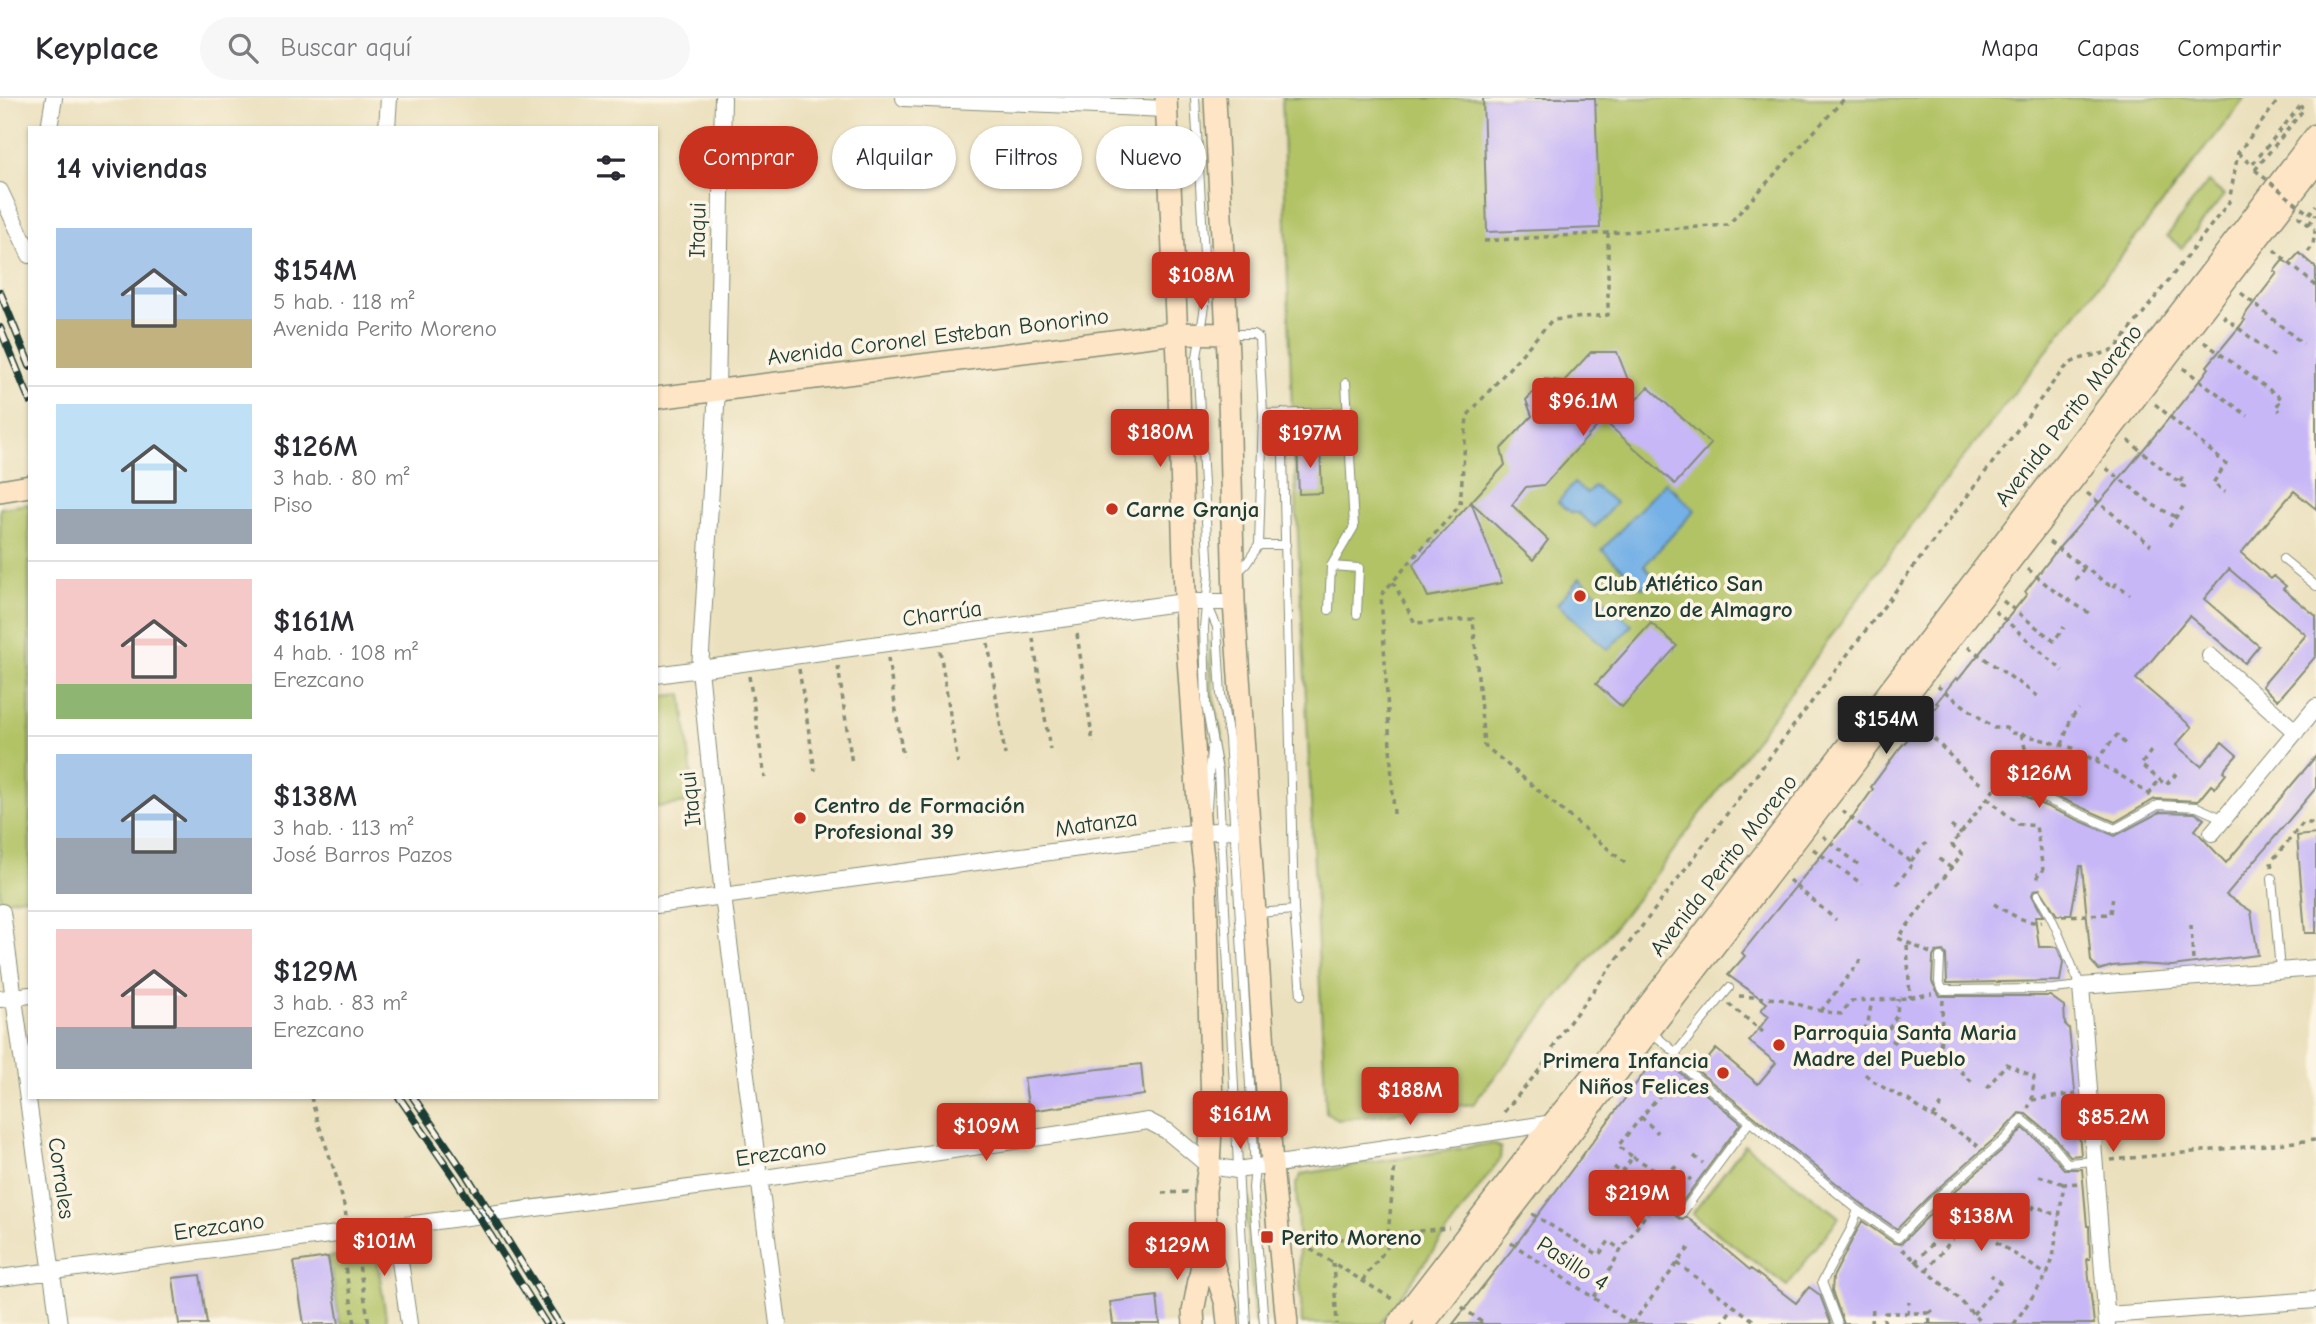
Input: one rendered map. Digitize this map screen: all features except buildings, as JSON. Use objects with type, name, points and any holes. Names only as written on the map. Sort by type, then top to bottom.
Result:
[{"type":"main road","points":[[1194,1324],[1193,1312],[1206,1243],[1206,1190],[1212,1109],[1206,883],[1226,831],[1234,602],[1226,334],[1215,98]]},
{"type":"main road","points":[[1166,104],[1184,602],[1226,831],[1255,913],[1264,1167],[1290,1244],[1287,1324]]},
{"type":"main road","name":"Avenida Perito Moreno","points":[[1410,1319],[1446,1295],[1484,1229],[1553,1124],[1657,994],[2316,135]]},
{"type":"main road","name":"Avenida Perito Moreno","points":[[1410,1319],[1484,1229],[1516,1204],[2316,163]]},
{"type":"main road","name":"Avenida Coronel Esteban Bonorino","points":[[658,398],[1176,333],[1226,334]]},
{"type":"main road","points":[[0,491],[28,486]]},
{"type":"main road","points":[[1206,1243],[1226,1304],[1228,1324]]},
{"type":"street","points":[[49,126],[54,98]]},
{"type":"street","points":[[387,126],[389,98]]},
{"type":"street","name":"Itaqui","points":[[723,98],[717,390],[700,669],[723,896],[778,1324]]},
{"type":"street","points":[[904,98],[1166,104]]},
{"type":"street","points":[[0,191],[28,249]]},
{"type":"street","points":[[0,477],[28,486]]},
{"type":"street","name":"Charrúa","points":[[658,675],[1184,602],[1234,602]]},
{"type":"street","points":[[2210,656],[2296,732]]},
{"type":"street","points":[[2212,833],[2316,707]]},
{"type":"street","name":"Matanza","points":[[658,905],[1226,831]]},
{"type":"street","name":"Corrales","points":[[2,912],[28,1098]]},
{"type":"street","points":[[2316,968],[2081,986],[2107,1320],[2316,1300]]},
{"type":"street","name":"Corrales","points":[[28,1099],[59,1324]]},
{"type":"street","name":"Erezcano","points":[[0,1278],[758,1179],[1148,1121],[1167,1131],[1209,1166]]},
{"type":"street","points":[[1209,1166],[1237,1170],[1264,1167],[1553,1124]]},
{"type":"street","points":[[395,1226],[409,1324]]},
{"type":"lane","points":[[1195,98],[1205,306],[1197,357],[1209,575],[1205,627],[1206,705],[1226,831],[1264,1167],[1253,1188],[1264,1324]]},
{"type":"lane","points":[[1226,334],[1254,334],[1259,338],[1264,414],[1259,545],[1246,564],[1233,576]]},
{"type":"lane","points":[[1329,610],[1331,566],[1354,527],[1346,383]]},
{"type":"lane","points":[[1264,414],[1347,412]]},
{"type":"lane","points":[[1282,414],[1294,910],[1301,996]]},
{"type":"lane","points":[[1259,545],[1286,545]]},
{"type":"lane","points":[[2283,559],[2316,586]]},
{"type":"lane","points":[[1331,566],[1359,569],[1357,614]]},
{"type":"lane","points":[[1207,602],[1217,627],[1221,695],[1230,738],[1226,831],[1237,1170],[1246,1324]]},
{"type":"lane","points":[[1212,741],[1208,768],[1208,804],[1226,831]]},
{"type":"lane","points":[[2014,781],[2059,805],[2115,829],[2158,805],[2197,807],[2224,819]]},
{"type":"lane","points":[[2272,877],[2280,971]]},
{"type":"lane","points":[[1940,957],[1939,982],[1942,990],[2053,989],[2081,986],[2053,918],[2038,895]]},
{"type":"lane","points":[[1255,913],[1294,910]]},
{"type":"lane","points":[[1676,1053],[1727,991]]},
{"type":"lane","points":[[1649,1030],[1676,1053],[1677,1062],[1858,1210],[1898,1238],[1931,1203],[1988,1154],[2022,1119],[2051,1143],[2067,1163],[2095,1161]]},
{"type":"lane","points":[[1682,1213],[1751,1121]]},
{"type":"lane","points":[[1838,1324],[1822,1282],[1851,1229],[1858,1210]]},
{"type":"path","points":[[1484,242],[1728,225],[1845,98]]},
{"type":"path","points":[[1485,1135],[1542,1067],[1562,1032],[2055,380],[2069,364],[2085,357],[2108,353],[2117,347],[2230,202],[2238,153],[2280,98]]},
{"type":"path","points":[[2238,153],[2252,165],[2300,106],[2304,109],[2255,170],[2309,214],[2316,205]]},
{"type":"path","points":[[2308,252],[2313,245],[2316,229],[2308,224],[2316,214]]},
{"type":"path","points":[[1394,814],[1381,595],[1460,505],[1467,416],[1552,320],[1608,315],[1608,233]]},
{"type":"path","points":[[2259,237],[2316,286]]},
{"type":"path","points":[[2226,281],[2303,344]]},
{"type":"path","points":[[2208,304],[2278,359]]},
{"type":"path","points":[[2188,330],[2282,399],[2276,407],[2280,411]]},
{"type":"path","points":[[2168,356],[2248,416]]},
{"type":"path","points":[[2140,392],[2226,464],[2213,483],[2225,492]]},
{"type":"path","points":[[2113,427],[2187,489]]},
{"type":"path","points":[[2091,456],[2155,506],[2175,517]]},
{"type":"path","points":[[2180,482],[2186,475]]},
{"type":"path","points":[[2072,481],[2151,545]]},
{"type":"path","points":[[2168,527],[2183,507]]},
{"type":"path","points":[[2034,530],[2113,589],[2116,584],[2130,594]]},
{"type":"path","points":[[2012,557],[2053,590],[2089,613]]},
{"type":"path","points":[[2075,580],[2084,568]]},
{"type":"path","points":[[1393,582],[1415,623],[1473,619],[1484,745],[1625,863]]},
{"type":"path","points":[[1984,594],[2054,641],[2064,627]]},
{"type":"path","points":[[1984,594],[2063,671]]},
{"type":"path","points":[[1074,617],[1093,743]]},
{"type":"path","points":[[1031,623],[1050,750]]},
{"type":"path","points":[[985,629],[1005,755]]},
{"type":"path","points":[[938,636],[958,763]]},
{"type":"path","points":[[1952,636],[2039,698]]},
{"type":"path","points":[[886,643],[903,757]]},
{"type":"path","points":[[836,650],[852,764]]},
{"type":"path","points":[[797,655],[815,771]]},
{"type":"path","points":[[747,662],[765,778]]},
{"type":"path","points":[[1922,674],[1994,728],[2006,728],[2012,733],[2073,748],[2149,795],[2158,805]]},
{"type":"path","points":[[1899,704],[1981,784]]},
{"type":"path","points":[[2062,745],[2071,718],[2079,709]]},
{"type":"path","points":[[1940,957],[1898,937],[1962,855],[1952,845],[1987,798],[1999,783],[2007,789],[2024,771],[2029,761],[2021,734]]},
{"type":"path","points":[[2096,761],[2117,735],[2125,744]]},
{"type":"path","points":[[2151,751],[2141,765],[2166,785],[2177,773]]},
{"type":"path","points":[[2149,795],[2159,779]]},
{"type":"path","points":[[1987,798],[2018,824],[2036,826],[2043,870],[2038,874],[2038,895]]},
{"type":"path","points":[[1826,799],[1913,863],[1894,888]]},
{"type":"path","points":[[2272,877],[2271,862],[2303,823],[2316,823]]},
{"type":"path","points":[[1951,825],[1961,834]]},
{"type":"path","points":[[1802,831],[1859,865]]},
{"type":"path","points":[[1802,831],[1862,884]]},
{"type":"path","points":[[1910,861],[1926,843]]},
{"type":"path","points":[[1939,859],[1951,868]]},
{"type":"path","points":[[1774,867],[1836,919]]},
{"type":"path","points":[[1994,904],[2008,913],[2035,923],[2053,918],[2110,914],[2113,894]]},
{"type":"path","points":[[2191,925],[2193,977]]},
{"type":"path","points":[[1907,943],[1910,998]]},
{"type":"path","points":[[1821,1011],[1864,956]]},
{"type":"path","points":[[1727,991],[1780,999],[1841,1014],[1851,1001],[1910,998],[1942,990],[1940,1051],[1973,1083]]},
{"type":"path","points":[[1895,1043],[1885,1035],[1897,1015],[1898,999]]},
{"type":"path","points":[[1857,1038],[1868,1022],[1872,1000]]},
{"type":"path","points":[[1987,1088],[2006,1065],[2034,1077],[2032,1100],[2022,1119]]},
{"type":"path","points":[[1668,1177],[1618,1146],[1683,1066]]},
{"type":"path","points":[[1865,1074],[1874,1083],[1963,1134],[1988,1154]]},
{"type":"path","points":[[2032,1100],[2090,1093]]},
{"type":"path","points":[[311,1099],[317,1123],[338,1177],[355,1324]]},
{"type":"path","points":[[1933,1116],[1943,1103]]},
{"type":"path","points":[[1641,1117],[1658,1133]]},
{"type":"path","points":[[2095,1161],[2316,1140]]},
{"type":"path","points":[[1388,1234],[1397,1147]]},
{"type":"path","points":[[1622,1172],[1633,1157]]},
{"type":"path","points":[[1614,1167],[1635,1183],[1620,1204]]},
{"type":"path","points":[[1663,1184],[1674,1167],[1701,1188]]},
{"type":"path","points":[[2039,1175],[2064,1184],[2096,1183]]},
{"type":"path","points":[[2014,1324],[2047,1275],[2053,1258],[2064,1184]]},
{"type":"path","points":[[1594,1297],[1621,1250],[1654,1203]]},
{"type":"path","points":[[1516,1204],[1599,1255],[1609,1241],[1621,1250]]},
{"type":"path","points":[[2023,1215],[2035,1206],[2059,1216]]},
{"type":"path","points":[[1290,1244],[1398,1233],[1484,1229]]},
{"type":"path","name":"Pasillo 4","points":[[1484,1229],[1594,1297],[1632,1324]]},
{"type":"path","points":[[1926,1271],[1960,1230]]},
{"type":"path","points":[[346,1232],[369,1324]]},
{"type":"path","points":[[1362,1280],[1398,1233]]},
{"type":"path","points":[[1898,1238],[1899,1246],[1982,1324]]},
{"type":"path","points":[[1915,1262],[1934,1242]]},
{"type":"path","points":[[1996,1242],[2047,1275]]},
{"type":"path","points":[[1290,1244],[1333,1263],[1362,1280],[1410,1319]]},
{"type":"path","points":[[1632,1324],[1691,1245]]},
{"type":"path","points":[[1333,1263],[1337,1324]]},
{"type":"path","points":[[1676,1263],[1758,1324]]},
{"type":"path","points":[[1973,1314],[2000,1283],[1991,1275]]},
{"type":"path","points":[[1446,1295],[1484,1324]]},
{"type":"path","points":[[1909,1302],[1909,1314]]},
{"type":"path","points":[[1721,1324],[1734,1306]]},
{"type":"path","points":[[1872,1324],[1874,1306]]},
{"type":"path","points":[[1884,1324],[1885,1313],[1929,1313],[1935,1308]]},
{"type":"path","points":[[1929,1313],[1930,1324]]},
{"type":"green space","name":"Club Atlético San Lorenzo de Almagro","points":[[1282,98],[2245,98],[1927,504],[1651,881],[1473,1104],[1338,1120],[1326,1112],[1292,413]]},
{"type":"green space","points":[[2208,182],[2224,195],[2182,248],[2167,236]]},
{"type":"green space","points":[[28,504],[28,896],[0,901],[0,508]]},
{"type":"green space","points":[[1208,642],[1212,644],[1213,694],[1223,742],[1226,793],[1223,793],[1221,744],[1210,700]]},
{"type":"green space","points":[[682,694],[695,802],[658,807],[658,697]]},
{"type":"green space","points":[[1488,1144],[1501,1148],[1500,1159],[1380,1324],[1302,1324],[1296,1184],[1302,1174]]},
{"type":"green space","points":[[1745,1145],[1839,1217],[1787,1286],[1692,1214]]},
{"type":"green space","points":[[1244,1199],[1250,1199],[1260,1324],[1255,1324]]},
{"type":"green space","points":[[376,1250],[387,1324],[340,1324],[329,1257]]},
{"type":"water","points":[[1665,482],[1695,510],[1644,566],[1654,576],[1643,588],[1602,550]]},
{"type":"water","points":[[1574,483],[1587,493],[1594,486],[1616,503],[1595,527],[1558,502]]},
{"type":"water","points":[[1580,578],[1632,625],[1608,650],[1557,604]]},
{"type":"railway","points":[[0,292],[28,361]]},
{"type":"railway","points":[[0,328],[28,396]]},
{"type":"railway","points":[[400,1099],[456,1180],[546,1324]]},
{"type":"railway","points":[[414,1099],[467,1176],[560,1324]]},
{"type":"place","name":"Carne Granja","points":[[1112,509]]},
{"type":"place","name":"Club Atlético San Lorenzo de Almagro","points":[[1580,596]]},
{"type":"place","name":"Centro de Formación Profesional 39","points":[[800,818]]},
{"type":"place","name":"Parroquia Santa Maria Madre del Pueblo","points":[[1779,1045]]},
{"type":"place","name":"Primera Infancia Niños Felices","points":[[1723,1073]]},
{"type":"place","name":"Perito Moreno","points":[[1267,1237]]}]
